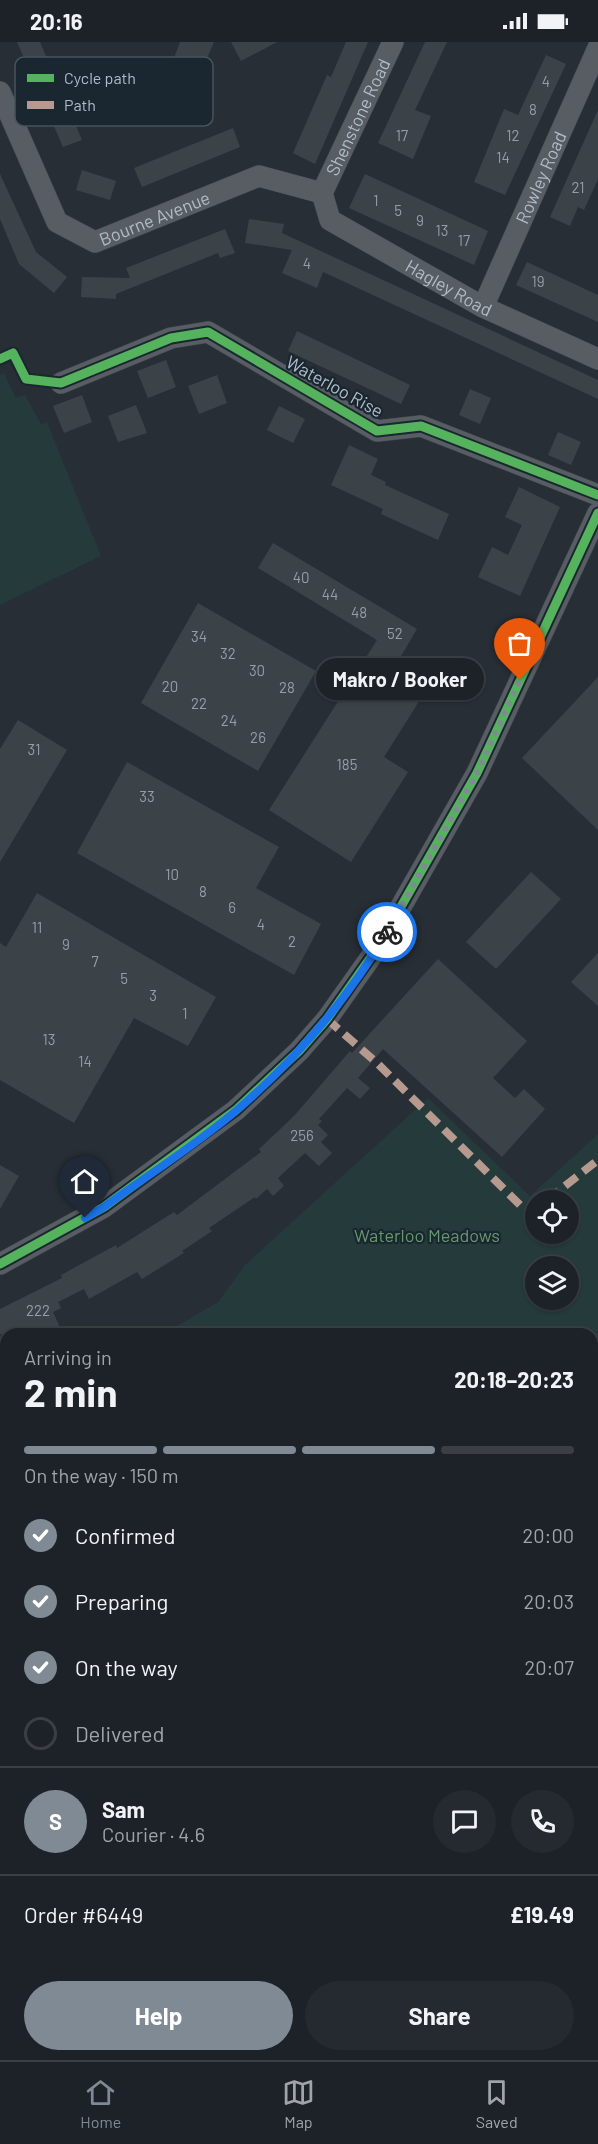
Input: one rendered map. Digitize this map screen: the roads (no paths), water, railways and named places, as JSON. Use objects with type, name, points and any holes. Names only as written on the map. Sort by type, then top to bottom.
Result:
[{"type":"street","name":"Shenstone Road","points":[[322,193],[393,42]]},
{"type":"street","name":"Rowley Road","points":[[483,307],[598,48]]},
{"type":"street","name":"Bourne Avenue","points":[[0,92],[57,222],[95,242],[259,177],[322,193]]},
{"type":"street","name":"Hagley Road","points":[[322,193],[330,220],[483,307],[598,359]]},
{"type":"street","name":"Waterloo Rise","points":[[61,383],[171,338],[208,332],[377,431],[421,426],[598,495]]},
{"type":"street","points":[[0,1264],[104,1207],[236,1110],[299,1051],[327,1019],[378,947],[477,773],[598,513]]},
{"type":"place","name":"Makro / Booker","points":[[520,680]]},
{"type":"park label","name":"Waterloo Meadows","points":[[427,1235]]}]
